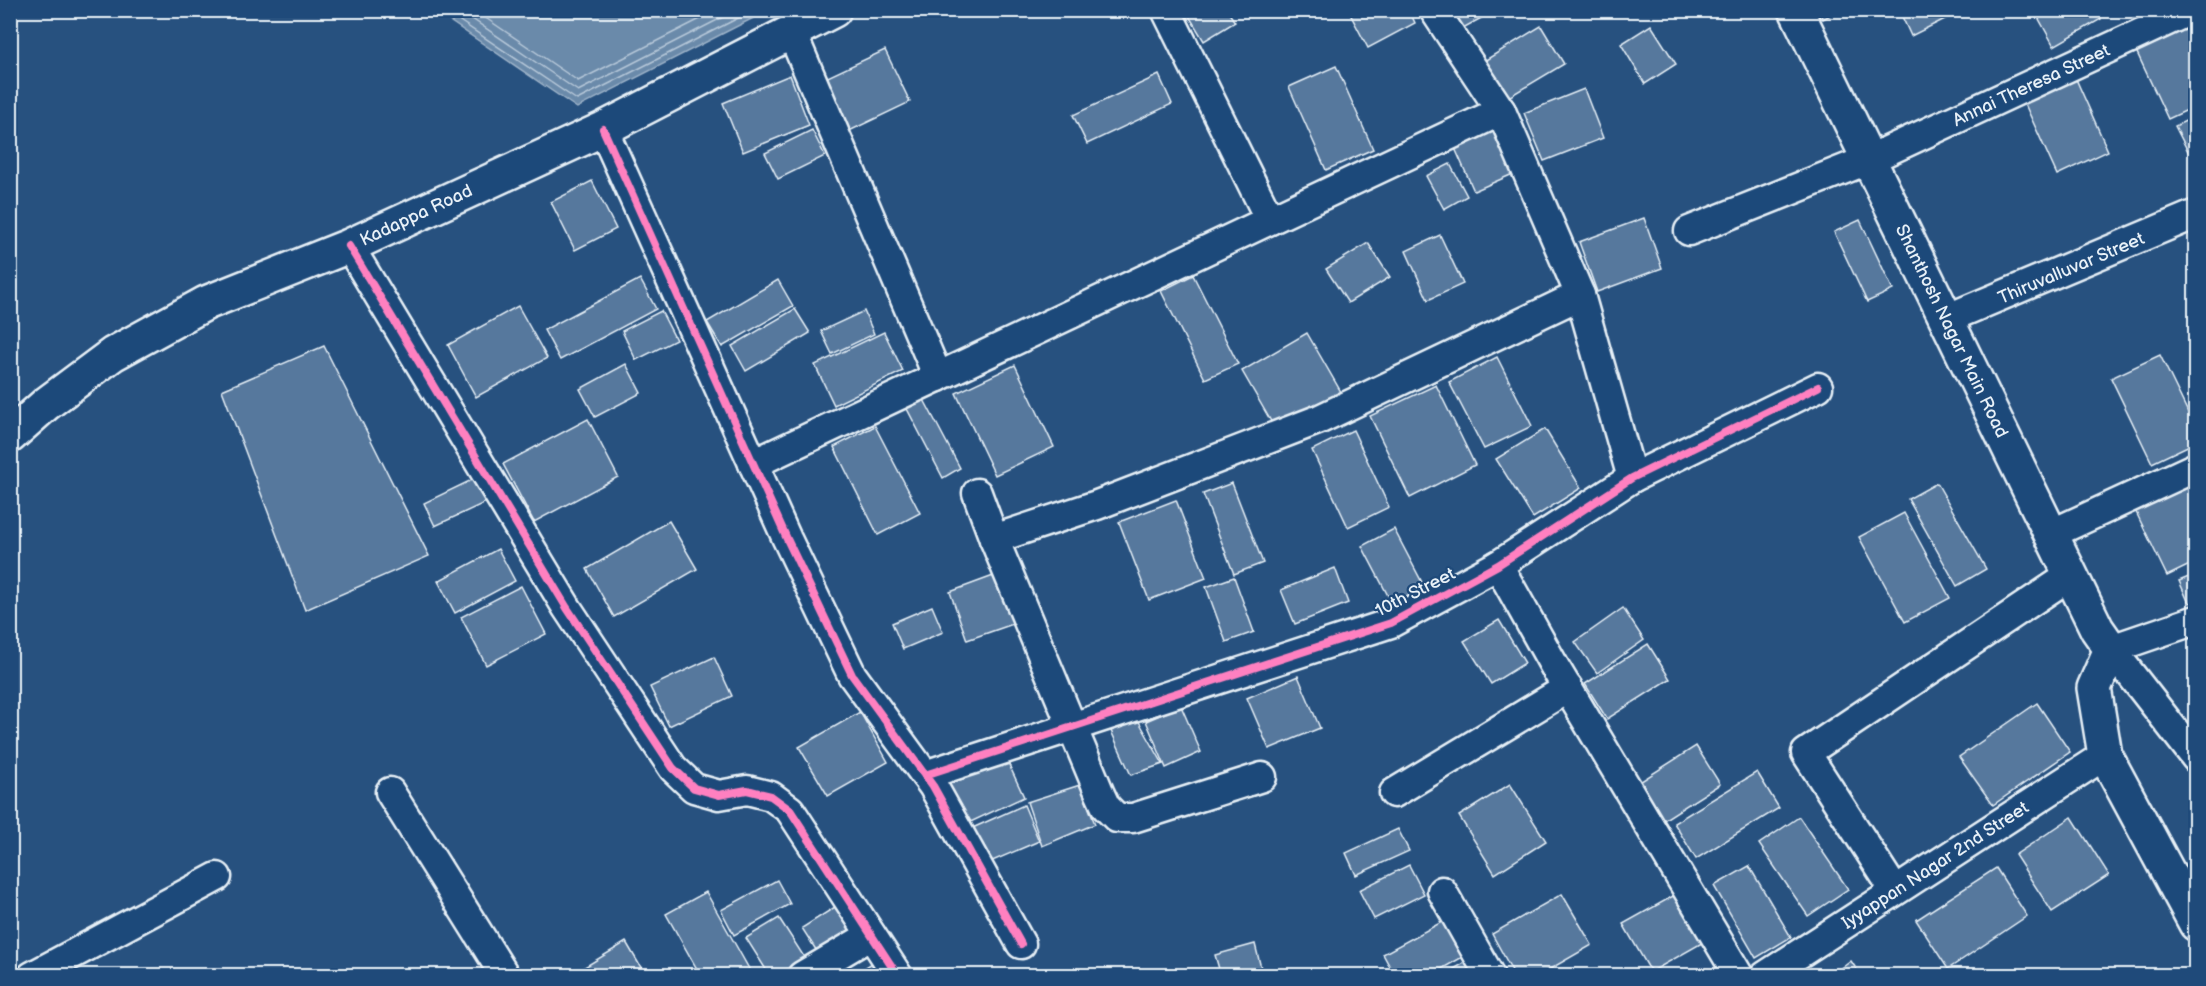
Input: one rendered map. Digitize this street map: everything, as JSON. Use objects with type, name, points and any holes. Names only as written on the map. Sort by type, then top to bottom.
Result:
[{"type":"street","name":"Kadappa Road","points":[[10,436],[46,404],[123,348],[206,303],[350,246],[603,129],[834,10]]},
{"type":"street","points":[[1434,10],[1501,111],[1580,295],[1632,478]]},
{"type":"street","name":"Shanthosh Nagar Main Road","points":[[1796,10],[2097,629],[2111,649]]},
{"type":"street","name":"Annai Theresa Street","points":[[1689,231],[1870,159],[2191,10]]},
{"type":"street","points":[[1167,12],[1270,220]]},
{"type":"street","points":[[792,33],[938,377]]},
{"type":"street","points":[[753,464],[1501,111]]},
{"type":"street","points":[[603,129],[787,539],[852,675],[933,786],[1021,944]]},
{"type":"street","name":"Thiruvalluvar Street","points":[[1946,319],[2196,214]]},
{"type":"street","points":[[350,246],[567,608],[672,768],[694,789],[719,795],[747,790],[771,796],[790,810],[898,975]]},
{"type":"street","points":[[994,539],[1097,505],[1320,419],[1580,295]]},
{"type":"street","name":"10th Street","points":[[925,775],[1391,624],[1498,565],[1632,478],[1818,387]]},
{"type":"street","points":[[2051,534],[2196,467]]},
{"type":"street","points":[[976,492],[1106,807],[1116,818],[1133,818],[1262,777]]},
{"type":"street","points":[[1498,565],[1568,688],[1739,975]]},
{"type":"street","points":[[1895,891],[1806,753],[2071,575]]},
{"type":"street","points":[[2196,620],[2111,649],[2094,688],[2105,755],[2196,924]]},
{"type":"street","points":[[2111,649],[2196,758]]},
{"type":"street","points":[[1394,793],[1568,688]]},
{"type":"street","name":"Iyyappan Nagar 2nd Street","points":[[1765,975],[2105,755]]},
{"type":"street","points":[[390,792],[505,975]]},
{"type":"street","points":[[33,975],[217,877]]},
{"type":"street","points":[[1442,891],[1490,975]]},
{"type":"street","points":[[802,975],[871,935]]},
{"type":"water","points":[[444,10],[767,11],[577,108],[444,17]]},
{"type":"building","points":[[1056,10],[1068,10],[1060,16]]},
{"type":"building","points":[[1197,10],[1227,10],[1235,22],[1204,41],[1189,16]]},
{"type":"building","points":[[1348,10],[1409,10],[1415,23],[1368,48]]},
{"type":"building","points":[[1454,10],[1496,10],[1463,28]]},
{"type":"building","points":[[1818,10],[1840,10],[1823,19]]},
{"type":"building","points":[[1899,10],[1963,10],[1911,36]]},
{"type":"building","points":[[2034,10],[2097,10],[2101,19],[2054,46]]},
{"type":"building","points":[[2181,19],[2196,49],[2196,106],[2168,119],[2132,42]]},
{"type":"building","points":[[1651,25],[1676,64],[1645,84],[1621,44]]},
{"type":"building","points":[[1541,26],[1564,64],[1507,98],[1484,61]]},
{"type":"building","points":[[885,50],[910,102],[843,134],[819,81]]},
{"type":"building","points":[[1336,66],[1373,149],[1326,170],[1289,87]]},
{"type":"building","points":[[790,75],[809,125],[743,152],[723,103]]},
{"type":"building","points":[[1159,75],[1172,104],[1087,144],[1073,115]]},
{"type":"building","points":[[2076,79],[2108,151],[2057,175],[2024,102]]},
{"type":"building","points":[[1584,89],[1603,138],[1544,161],[1524,113]]},
{"type":"building","points":[[2196,116],[2196,167],[2175,126]]},
{"type":"building","points":[[1501,125],[1522,170],[1474,191],[1454,146]]},
{"type":"building","points":[[812,130],[825,156],[778,179],[765,153]]},
{"type":"building","points":[[1450,164],[1467,196],[1444,209],[1426,176]]},
{"type":"building","points":[[592,181],[616,229],[575,250],[551,202]]},
{"type":"building","points":[[1644,218],[1662,268],[1597,292],[1579,242]]},
{"type":"building","points":[[1860,220],[1893,290],[1867,302],[1834,232]]},
{"type":"building","points":[[1440,235],[1463,284],[1428,300],[1406,251]]},
{"type":"building","points":[[1368,243],[1390,277],[1348,303],[1326,269]]},
{"type":"building","points":[[1193,275],[1238,364],[1205,379],[1161,291]]},
{"type":"building","points":[[640,279],[656,309],[560,360],[544,330]]},
{"type":"building","points":[[778,280],[793,306],[722,347],[707,322]]},
{"type":"building","points":[[518,306],[547,358],[476,397],[448,345]]},
{"type":"building","points":[[795,309],[810,333],[746,371],[732,346]]},
{"type":"building","points":[[661,311],[676,340],[636,360],[622,331]]},
{"type":"building","points":[[864,311],[874,334],[832,354],[821,331]]},
{"type":"building","points":[[884,332],[903,371],[834,405],[815,365]]},
{"type":"building","points":[[1307,333],[1341,392],[1276,430],[1242,371]]},
{"type":"building","points":[[324,346],[429,556],[305,610],[222,390]]},
{"type":"building","points":[[2160,355],[2196,429],[2196,442],[2152,463],[2111,378]]},
{"type":"building","points":[[1497,357],[1532,426],[1484,449],[1449,382]]},
{"type":"building","points":[[626,364],[641,393],[595,417],[580,389]]},
{"type":"building","points":[[1015,365],[1054,447],[995,475],[956,393]]},
{"type":"building","points":[[1436,385],[1475,465],[1410,498],[1370,416]]},
{"type":"building","points":[[921,394],[960,468],[943,478],[904,403]]},
{"type":"building","points":[[588,419],[618,477],[534,522],[503,464]]},
{"type":"building","points":[[875,426],[920,513],[878,535],[834,447]]},
{"type":"building","points":[[1545,429],[1581,488],[1533,518],[1496,459]]},
{"type":"building","points":[[1353,430],[1389,507],[1348,527],[1312,450]]},
{"type":"building","points":[[482,475],[493,499],[435,526],[424,503]]},
{"type":"building","points":[[2196,480],[2196,562],[2167,576],[2133,506]]},
{"type":"building","points":[[1232,483],[1263,563],[1234,574],[1203,494]]},
{"type":"building","points":[[1937,483],[1986,569],[1957,586],[1908,499]]},
{"type":"building","points":[[1176,500],[1206,578],[1149,600],[1119,522]]},
{"type":"building","points":[[1904,513],[1950,598],[1905,622],[1859,537]]},
{"type":"building","points":[[669,521],[697,569],[614,617],[587,569]]},
{"type":"building","points":[[1394,529],[1426,590],[1394,607],[1362,546]]},
{"type":"building","points":[[498,549],[515,581],[455,613],[438,581]]},
{"type":"building","points":[[1335,568],[1348,603],[1295,624],[1281,590]]},
{"type":"building","points":[[2196,574],[2196,601],[2189,603],[2179,581]]},
{"type":"building","points":[[996,575],[1013,624],[967,640],[950,592]]},
{"type":"building","points":[[1234,577],[1254,632],[1226,642],[1206,587]]},
{"type":"building","points":[[521,586],[546,634],[486,665],[461,617]]},
{"type":"building","points":[[932,606],[943,632],[903,649],[892,623]]},
{"type":"building","points":[[1623,608],[1644,640],[1597,673],[1575,642]]},
{"type":"building","points":[[1499,620],[1525,663],[1491,684],[1464,641]]},
{"type":"building","points":[[1648,644],[1670,679],[1607,719],[1585,684]]},
{"type":"building","points":[[714,657],[732,696],[669,726],[650,687]]},
{"type":"building","points":[[1298,676],[1320,728],[1269,749],[1247,698]]},
{"type":"building","points":[[2037,703],[2070,752],[1993,805],[1959,757]]},
{"type":"building","points":[[1181,706],[1201,752],[1166,768],[1146,721]]},
{"type":"building","points":[[860,712],[888,762],[828,796],[799,747]]},
{"type":"building","points":[[1137,718],[1163,764],[1131,775],[1107,722]]},
{"type":"building","points":[[1696,746],[1720,784],[1659,823],[1635,785]]},
{"type":"building","points":[[1004,754],[1024,797],[962,826],[942,782]]},
{"type":"building","points":[[1757,772],[1779,808],[1696,859],[1674,823]]},
{"type":"building","points":[[1510,784],[1546,841],[1495,874],[1459,816]]},
{"type":"building","points":[[1080,785],[1095,824],[1042,846],[1027,802]]},
{"type":"building","points":[[1024,805],[1039,841],[983,865],[968,830]]},
{"type":"building","points":[[1799,817],[1848,889],[1808,916],[1759,844]]},
{"type":"building","points":[[2072,817],[2109,875],[2052,912],[2015,855]]},
{"type":"building","points":[[1398,829],[1409,851],[1356,875],[1346,853]]},
{"type":"building","points":[[1409,865],[1424,894],[1374,919],[1359,890]]},
{"type":"building","points":[[1749,866],[1791,937],[1756,958],[1714,886]]},
{"type":"building","points":[[1996,868],[2027,916],[1948,969],[1916,920]]},
{"type":"building","points":[[2196,868],[2196,884],[2188,874]]},
{"type":"building","points":[[777,880],[790,904],[734,935],[721,910]]},
{"type":"building","points":[[706,892],[753,976],[701,976],[666,914]]},
{"type":"building","points":[[1562,894],[1592,945],[1538,976],[1515,976],[1492,934]]},
{"type":"building","points":[[1675,895],[1702,943],[1651,972],[1623,924]]},
{"type":"building","points":[[835,907],[852,933],[818,953],[802,928]]},
{"type":"building","points":[[779,918],[808,963],[788,976],[770,976],[746,938]]},
{"type":"building","points":[[1449,918],[1468,954],[1429,976],[1395,976],[1383,954]]},
{"type":"building","points":[[626,942],[646,976],[581,976],[578,971]]},
{"type":"building","points":[[1255,944],[1263,976],[1221,976],[1215,955]]},
{"type":"building","points":[[875,961],[885,976],[852,976]]},
{"type":"building","points":[[1468,961],[1476,976],[1441,976]]},
{"type":"building","points":[[1851,961],[1861,976],[1831,976]]},
{"type":"cycle path","points":[[603,129],[787,539],[852,675],[933,786],[1021,944]]},
{"type":"cycle path","points":[[349,246],[567,608],[673,768],[694,788],[719,795],[747,790],[771,796],[790,810],[898,976]]},
{"type":"cycle path","points":[[925,775],[1391,623],[1498,565],[1632,478],[1818,387]]}]
